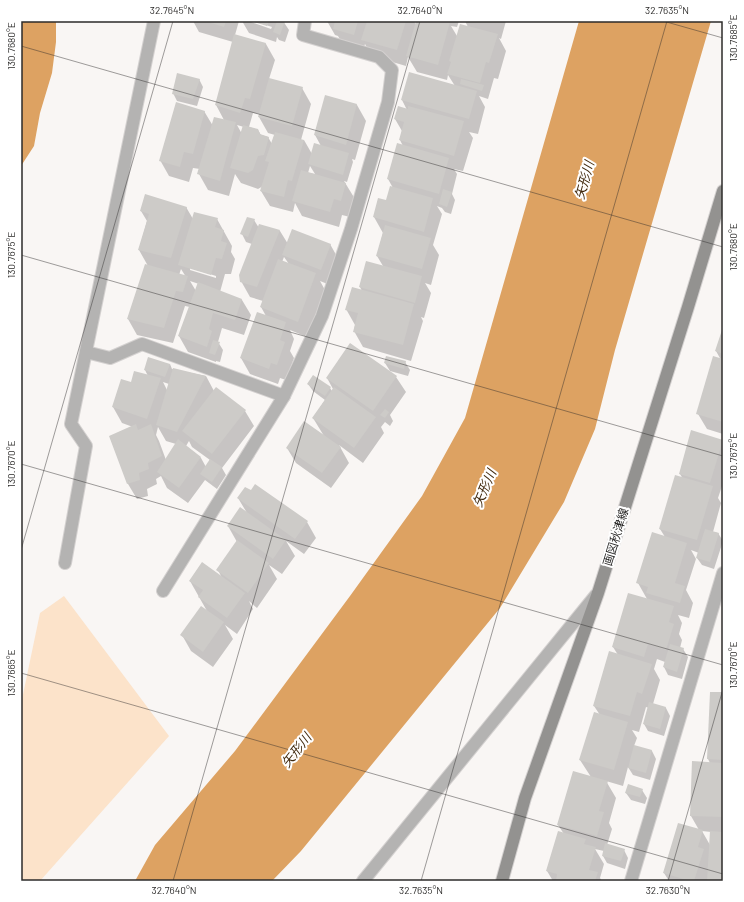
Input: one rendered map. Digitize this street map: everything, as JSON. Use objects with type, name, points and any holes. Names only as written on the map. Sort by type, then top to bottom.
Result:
[{"type":"main road","name":"画図秋津線","points":[[502,881],[525,798],[598,593],[686,315],[723,191]]},
{"type":"street","points":[[64,563],[86,446],[71,424],[154,21]]},
{"type":"street","points":[[163,591],[284,396],[322,316],[351,229],[388,102],[392,70],[379,57],[303,35],[305,21]]},
{"type":"street","points":[[86,352],[110,358],[142,344],[284,396]]},
{"type":"street","points":[[631,881],[723,573]]},
{"type":"street","points":[[364,881],[598,593]]},
{"type":"shaded area","points":[[64,596],[169,736],[40,881],[21,881],[21,704],[40,613]]},
{"type":"water","points":[[21,21],[56,21],[56,42],[52,73],[40,113],[34,146],[21,166]]},
{"type":"water","name":"矢形川","points":[[579,21],[711,21],[615,350],[595,429],[564,502],[500,608],[301,851],[272,881],[135,881],[155,845],[235,751],[422,496],[465,418]]},
{"type":"building","points":[[205,21],[226,21],[224,27]]},
{"type":"building","points":[[251,21],[269,21],[267,26]]},
{"type":"building","points":[[277,21],[285,21],[280,35],[273,32]]},
{"type":"building","points":[[335,21],[358,21],[354,35],[333,29]]},
{"type":"building","points":[[367,21],[406,21],[397,50],[361,40]]},
{"type":"building","points":[[416,21],[450,22],[438,65],[406,56]]},
{"type":"building","points":[[460,24],[498,34],[489,63],[486,62],[480,83],[447,74],[451,62],[449,61]]},
{"type":"building","points":[[234,34],[266,43],[250,99],[245,98],[240,113],[215,105]]},
{"type":"building","points":[[409,72],[477,91],[469,119],[401,100]]},
{"type":"building","points":[[177,73],[200,79],[193,99],[172,94]]},
{"type":"building","points":[[269,78],[303,87],[292,126],[258,117]]},
{"type":"building","points":[[461,79],[484,85],[482,91],[460,84]]},
{"type":"building","points":[[325,95],[357,104],[346,145],[314,135]]},
{"type":"building","points":[[176,102],[205,111],[193,154],[184,152],[180,167],[159,161]]},
{"type":"building","points":[[398,106],[408,109],[408,106],[464,121],[454,156],[399,140],[404,122],[394,119]]},
{"type":"building","points":[[214,117],[236,122],[220,181],[197,174]]},
{"type":"building","points":[[243,125],[258,129],[260,134],[269,137],[264,155],[258,156],[253,170],[248,173],[230,168]]},
{"type":"building","points":[[275,132],[304,140],[292,181],[288,180],[284,197],[260,191],[269,162],[265,161]]},
{"type":"building","points":[[314,143],[349,153],[343,175],[308,164]]},
{"type":"building","points":[[397,143],[449,158],[439,194],[387,179]]},
{"type":"building","points":[[301,170],[346,183],[341,201],[334,199],[330,212],[292,201]]},
{"type":"building","points":[[390,186],[433,198],[424,232],[373,217],[378,198],[386,200]]},
{"type":"building","points":[[443,189],[452,192],[447,207],[439,204]]},
{"type":"building","points":[[145,194],[187,207],[171,258],[138,250],[149,214],[140,211]]},
{"type":"building","points":[[194,212],[218,218],[215,227],[224,230],[221,241],[227,243],[222,259],[216,258],[211,275],[178,265]]},
{"type":"building","points":[[247,217],[255,219],[248,237],[240,234]]},
{"type":"building","points":[[259,224],[280,230],[257,287],[240,282],[239,275]]},
{"type":"building","points":[[385,225],[431,238],[422,269],[376,256]]},
{"type":"building","points":[[292,229],[331,244],[321,270],[282,255]]},
{"type":"building","points":[[278,259],[316,273],[298,322],[260,307]]},
{"type":"building","points":[[366,261],[422,276],[415,303],[359,287]]},
{"type":"building","points":[[145,264],[188,276],[183,292],[176,291],[164,328],[127,319]]},
{"type":"building","points":[[198,282],[242,299],[235,320],[213,313],[209,329],[212,331],[207,347],[178,336]]},
{"type":"building","points":[[352,287],[414,304],[403,345],[353,332],[358,313],[345,310]]},
{"type":"building","points":[[257,312],[286,322],[280,340],[285,342],[277,365],[271,363],[269,369],[240,358]]},
{"type":"building","points":[[723,327],[723,354],[715,351]]},
{"type":"building","points":[[213,340],[220,342],[215,355],[209,353]]},
{"type":"building","points":[[350,343],[397,376],[373,411],[326,378]]},
{"type":"building","points":[[386,356],[406,361],[404,369],[384,363]]},
{"type":"building","points":[[713,356],[723,359],[723,422],[696,414]]},
{"type":"building","points":[[148,357],[170,364],[165,377],[144,370]]},
{"type":"building","points":[[173,368],[206,376],[177,432],[156,425]]},
{"type":"building","points":[[134,371],[161,378],[147,419],[112,407],[121,379],[131,382]]},
{"type":"building","points":[[313,375],[331,387],[325,396],[307,384]]},
{"type":"building","points":[[216,387],[246,410],[212,454],[182,431]]},
{"type":"building","points":[[334,387],[376,417],[354,448],[312,418]]},
{"type":"building","points":[[385,409],[389,412],[385,418],[380,415]]},
{"type":"building","points":[[304,421],[341,447],[322,473],[286,448]]},
{"type":"building","points":[[136,424],[138,430],[151,424],[162,456],[148,463],[149,469],[139,473],[140,480],[127,484],[109,436]]},
{"type":"building","points":[[691,430],[723,440],[710,483],[679,474]]},
{"type":"building","points":[[178,439],[201,457],[179,488],[157,472]]},
{"type":"building","points":[[210,459],[222,467],[212,482],[200,474]]},
{"type":"building","points":[[675,475],[713,486],[697,540],[659,529]]},
{"type":"building","points":[[255,484],[308,521],[295,539],[237,498],[245,487],[251,490]]},
{"type":"building","points":[[240,507],[286,540],[273,559],[227,526]]},
{"type":"building","points":[[705,529],[719,533],[710,562],[696,558]]},
{"type":"building","points":[[652,532],[687,543],[675,583],[685,586],[680,603],[646,593],[648,587],[636,583]]},
{"type":"building","points":[[237,540],[269,563],[248,593],[216,570]]},
{"type":"building","points":[[202,562],[245,593],[227,618],[198,597],[203,590],[189,581]]},
{"type":"building","points":[[628,593],[674,606],[669,622],[674,624],[666,650],[648,644],[644,657],[612,647]]},
{"type":"building","points":[[201,606],[224,622],[203,652],[180,635]]},
{"type":"building","points":[[670,644],[684,648],[677,672],[663,667]]},
{"type":"building","points":[[609,651],[652,664],[642,694],[637,692],[630,716],[593,706]]},
{"type":"building","points":[[710,692],[723,692],[723,760],[707,759]]},
{"type":"building","points":[[649,702],[666,707],[660,729],[643,724]]},
{"type":"building","points":[[594,712],[628,722],[614,770],[579,760]]},
{"type":"building","points":[[634,745],[652,750],[646,773],[628,768]]},
{"type":"building","points":[[692,761],[723,763],[723,817],[690,816]]},
{"type":"building","points":[[573,771],[608,781],[599,811],[604,812],[597,836],[557,825]]},
{"type":"building","points":[[628,784],[643,789],[640,797],[625,793]]},
{"type":"building","points":[[678,823],[703,830],[698,847],[704,849],[694,881],[663,873]]},
{"type":"building","points":[[558,831],[586,839],[584,844],[596,847],[589,870],[598,872],[595,881],[556,881],[557,874],[546,871]]},
{"type":"building","points":[[710,831],[723,832],[723,881],[707,881]]},
{"type":"building","points":[[605,843],[625,849],[621,861],[602,856]]}]
